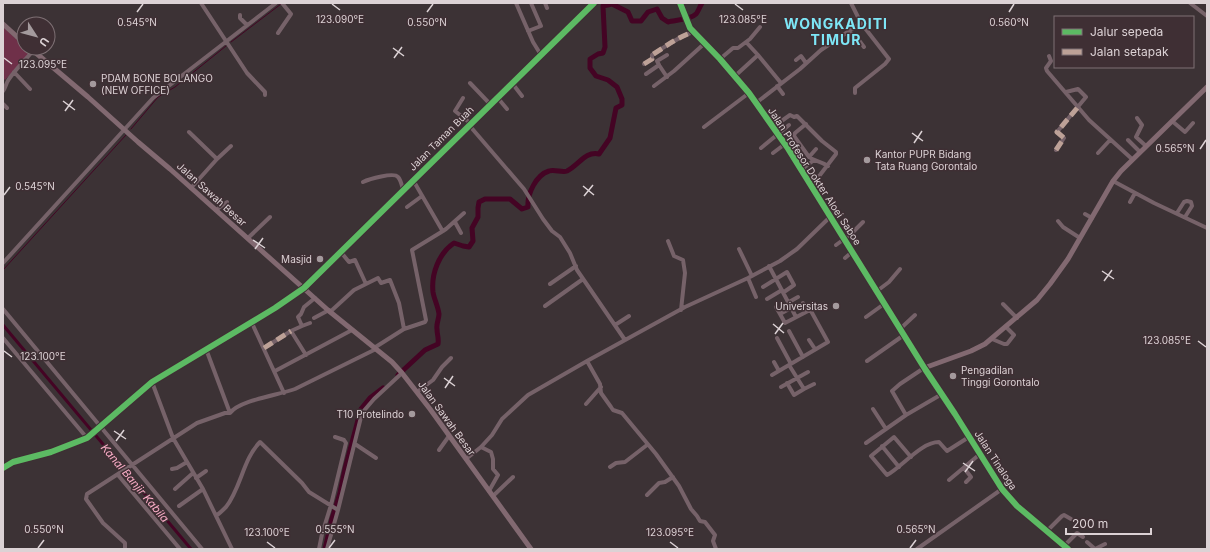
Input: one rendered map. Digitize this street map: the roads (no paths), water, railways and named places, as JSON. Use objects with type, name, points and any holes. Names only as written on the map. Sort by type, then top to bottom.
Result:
[{"type":"main road","points":[[3,24],[16,36]]},
{"type":"main road","name":"Jalan Sawah Besar","points":[[39,56],[170,168],[329,311],[398,368],[531,549]]},
{"type":"main road","points":[[924,368],[971,351],[992,339],[1037,300],[1068,259],[1113,181],[1123,168],[1207,87]]},
{"type":"street","points":[[201,3],[247,73],[265,92],[265,95]]},
{"type":"street","points":[[3,264],[153,98],[276,3]]},
{"type":"street","points":[[278,34],[291,14],[282,3]]},
{"type":"street","points":[[516,3],[528,31],[541,54]]},
{"type":"street","points":[[528,31],[541,26],[531,3]]},
{"type":"street","points":[[545,3],[547,8]]},
{"type":"street","name":"Jalan Taman Buah","points":[[3,468],[13,462],[51,452],[88,437],[152,382],[284,302],[304,288],[594,3]]},
{"type":"street","name":"Jalan Profesor Dokter Aloei Saboe","points":[[680,3],[687,24],[722,58],[775,126],[785,144],[803,169],[830,217],[846,238],[852,252],[878,290],[884,304],[902,328],[904,335],[924,368]]},
{"type":"street","points":[[851,3],[861,23],[889,59],[885,64],[855,88],[855,93]]},
{"type":"street","points":[[1190,3],[1207,16]]},
{"type":"street","points":[[240,16],[247,26]]},
{"type":"street","points":[[757,102],[821,50],[861,23]]},
{"type":"street","points":[[722,58],[733,48],[738,48],[746,42],[760,27]]},
{"type":"street","points":[[644,64],[652,59],[652,55],[657,51],[679,37],[694,32]]},
{"type":"street","points":[[849,32],[858,39],[864,47]]},
{"type":"street","points":[[746,42],[758,55],[779,84],[783,94]]},
{"type":"street","points":[[654,86],[705,43]]},
{"type":"street","points":[[667,55],[657,62],[667,76]]},
{"type":"street","points":[[736,75],[758,55]]},
{"type":"street","points":[[3,91],[6,86],[5,80],[14,72],[27,56]]},
{"type":"street","points":[[796,60],[801,56],[806,63]]},
{"type":"street","points":[[1049,56],[1051,60],[1046,70],[1078,107],[1110,140],[1132,159]]},
{"type":"street","points":[[646,74],[659,66]]},
{"type":"street","points":[[14,72],[30,89]]},
{"type":"street","points":[[470,83],[490,104]]},
{"type":"street","points":[[512,83],[522,96]]},
{"type":"street","points":[[1056,150],[1064,138],[1057,132],[1086,98],[1086,95],[1077,89],[1066,92]]},
{"type":"street","points":[[704,127],[749,93]]},
{"type":"street","points":[[497,97],[507,108]]},
{"type":"street","points":[[463,98],[454,111],[470,124],[524,189],[546,223],[562,240],[583,279],[625,340]]},
{"type":"street","points":[[775,126],[790,115],[794,117],[798,116],[822,141],[836,152],[828,166],[820,175],[810,182]]},
{"type":"street","points":[[1136,118],[1142,126],[1136,137],[1146,146]]},
{"type":"street","points":[[1172,121],[1185,132],[1193,123]]},
{"type":"street","points":[[806,124],[795,133],[794,136],[809,157],[814,160],[819,160],[828,166]]},
{"type":"street","points":[[761,148],[789,125]]},
{"type":"street","points":[[189,132],[217,159]]},
{"type":"street","points":[[1098,153],[1110,140]]},
{"type":"street","points":[[1128,140],[1140,152]]},
{"type":"street","points":[[773,153],[785,144]]},
{"type":"street","points":[[191,188],[231,146]]},
{"type":"street","points":[[809,157],[816,149]]},
{"type":"street","points":[[803,169],[814,160]]},
{"type":"street","points":[[364,182],[377,177],[382,178],[396,176],[399,178],[403,190]]},
{"type":"street","points":[[413,180],[439,227],[443,230]]},
{"type":"street","points":[[1113,181],[1207,228]]},
{"type":"street","points":[[1130,202],[1135,193]]},
{"type":"street","points":[[407,207],[422,196]]},
{"type":"street","points":[[1177,213],[1184,202],[1189,201],[1192,204],[1185,217]]},
{"type":"street","points":[[216,210],[227,202]]},
{"type":"street","points":[[125,549],[125,543],[103,523],[86,499],[87,494],[201,421],[225,413],[230,413],[233,409],[251,401],[284,393],[314,381],[375,349],[404,329],[425,322],[427,318],[412,249],[443,230],[464,214]]},
{"type":"street","points":[[1085,214],[1092,218]]},
{"type":"street","points":[[248,238],[270,217]]},
{"type":"street","points":[[466,459],[481,447],[492,435],[502,419],[522,399],[587,361],[681,310],[780,261],[797,249],[830,217]]},
{"type":"street","points":[[454,222],[461,233]]},
{"type":"street","points":[[836,245],[863,222]]},
{"type":"street","points":[[1058,222],[1080,238]]},
{"type":"street","points":[[668,241],[674,256],[683,260],[685,268],[681,310]]},
{"type":"street","points":[[739,249],[756,297]]},
{"type":"street","points":[[340,251],[349,262],[355,260],[366,284]]},
{"type":"street","points":[[845,258],[852,252]]},
{"type":"street","points":[[550,284],[576,266]]},
{"type":"street","points":[[769,266],[796,317]]},
{"type":"street","points":[[878,290],[889,282],[900,269]]},
{"type":"street","points":[[763,287],[787,272],[794,284],[793,287],[767,299]]},
{"type":"street","points":[[314,318],[329,311],[354,290],[378,278],[381,283],[390,280],[399,303],[404,329]]},
{"type":"street","points":[[545,306],[583,279]]},
{"type":"street","points":[[789,302],[798,297]]},
{"type":"street","points":[[302,326],[298,317],[304,307],[315,298]]},
{"type":"street","points":[[803,302],[808,311],[811,311],[832,347]]},
{"type":"street","points":[[866,317],[884,304]]},
{"type":"street","points":[[1003,304],[1017,318]]},
{"type":"street","points":[[776,308],[785,323],[808,311]]},
{"type":"street","points":[[780,314],[791,308]]},
{"type":"street","points":[[3,309],[202,549]]},
{"type":"street","points":[[902,328],[915,315]]},
{"type":"street","points":[[615,325],[629,316]]},
{"type":"street","points":[[251,321],[284,393]]},
{"type":"street","points":[[264,348],[291,331],[310,323]]},
{"type":"street","points":[[992,339],[1007,344],[1014,335],[1006,327]]},
{"type":"street","points":[[275,371],[352,330]]},
{"type":"street","points":[[291,331],[306,355]]},
{"type":"street","points":[[789,331],[803,357]]},
{"type":"street","points":[[867,361],[904,335]]},
{"type":"street","points":[[3,338],[88,437]]},
{"type":"street","points":[[777,338],[804,389]]},
{"type":"street","points":[[809,340],[815,349]]},
{"type":"street","points":[[772,375],[828,342]]},
{"type":"street","points":[[206,349],[230,413]]},
{"type":"street","points":[[417,392],[432,382],[442,367],[451,358]]},
{"type":"street","points":[[587,361],[600,382],[601,393],[612,409],[622,413],[673,477],[691,509],[700,521],[705,522],[711,529],[715,535],[713,540],[716,549]]},
{"type":"street","points":[[774,362],[779,371]]},
{"type":"street","points":[[906,415],[892,391],[924,368]]},
{"type":"street","name":"Jalan Tinaloga","points":[[924,368],[1002,489],[1017,506],[1068,549]]},
{"type":"street","points":[[781,387],[808,372]]},
{"type":"street","points":[[319,549],[322,534],[334,508],[355,444],[362,413],[364,409],[402,373]]},
{"type":"street","points":[[152,382],[173,438],[203,489],[232,549]]},
{"type":"street","points":[[787,383],[793,394],[814,384]]},
{"type":"street","points":[[586,404],[601,387]]},
{"type":"street","points":[[866,443],[906,415],[942,394]]},
{"type":"street","points":[[873,409],[886,429]]},
{"type":"street","points":[[439,450],[449,436]]},
{"type":"street","points":[[327,549],[346,443],[344,440],[335,437]]},
{"type":"street","points":[[911,457],[894,437],[871,456],[886,475],[890,474],[921,450],[937,442],[947,451],[969,437]]},
{"type":"street","points":[[216,515],[226,507],[249,459],[260,442],[300,481],[306,489],[334,508]]},
{"type":"street","points":[[355,444],[376,458]]},
{"type":"street","points":[[610,467],[616,463],[625,462],[647,445]]},
{"type":"street","points":[[882,446],[899,466]]},
{"type":"street","points":[[481,447],[491,452],[493,469],[498,475],[489,491]]},
{"type":"street","points":[[949,480],[980,454]]},
{"type":"street","points":[[172,470],[187,462]]},
{"type":"street","points":[[964,468],[971,477],[966,482]]},
{"type":"street","points":[[196,478],[206,471]]},
{"type":"street","points":[[175,489],[193,473]]},
{"type":"street","points":[[119,474],[180,549]]},
{"type":"street","points":[[493,496],[513,477]]},
{"type":"street","points":[[647,495],[659,483],[665,482],[673,477]]},
{"type":"street","points":[[179,506],[203,489]]},
{"type":"street","points":[[917,549],[1002,489]]},
{"type":"street","points":[[1047,531],[1062,516],[1064,515],[1071,519]]},
{"type":"street","points":[[1064,546],[1077,532],[1083,537]]},
{"type":"street","points":[[1087,542],[1095,549],[1105,544]]},
{"type":"waterway","points":[[398,375],[425,350],[438,344],[437,327],[439,314],[433,292],[433,278],[437,264],[444,252],[454,243],[469,247],[473,241],[472,228],[478,217],[479,202],[485,199],[510,199],[522,209],[528,207],[529,196],[533,186],[540,176],[549,171],[567,171],[586,156],[599,154],[610,138],[616,108],[622,105],[622,99],[617,87],[608,80],[596,76],[590,68],[590,59],[603,53],[605,47],[603,6],[612,4],[628,12],[632,21],[641,21],[648,12],[657,9],[662,18],[668,22],[686,19],[693,16],[697,13],[702,3]]},
{"type":"waterway","points":[[231,42],[281,4]]},
{"type":"waterway","points":[[131,129],[158,97],[175,87],[226,46]]},
{"type":"waterway","points":[[758,103],[774,124]]},
{"type":"waterway","points":[[781,133],[794,154]]},
{"type":"waterway","points":[[3,270],[126,135]]},
{"type":"waterway","points":[[811,182],[845,235]]},
{"type":"waterway","points":[[847,238],[878,288]]},
{"type":"waterway","points":[[880,291],[901,326]]},
{"type":"waterway","name":"Kanal Banjir Kabila","points":[[3,325],[191,549]]},
{"type":"waterway","points":[[902,328],[907,336]]},
{"type":"waterway","points":[[325,549],[361,409],[370,398],[383,388]]},
{"type":"place","name":"PDAM BONE BOLANGO (NEW OFFICE)","points":[[93,84]]},
{"type":"place","name":"Kantor PUPR Bidang Tata Ruang Gorontalo","points":[[867,160]]},
{"type":"place","name":"Masjid","points":[[320,259]]},
{"type":"place","name":"Universitas","points":[[836,306]]},
{"type":"place","name":"Pengadilan Tinggi Gorontalo","points":[[953,376]]},
{"type":"place","name":"T10 Protelindo","points":[[412,414]]},
{"type":"district","name":"WONGKADITI TIMUR","points":[[836,32]]}]
